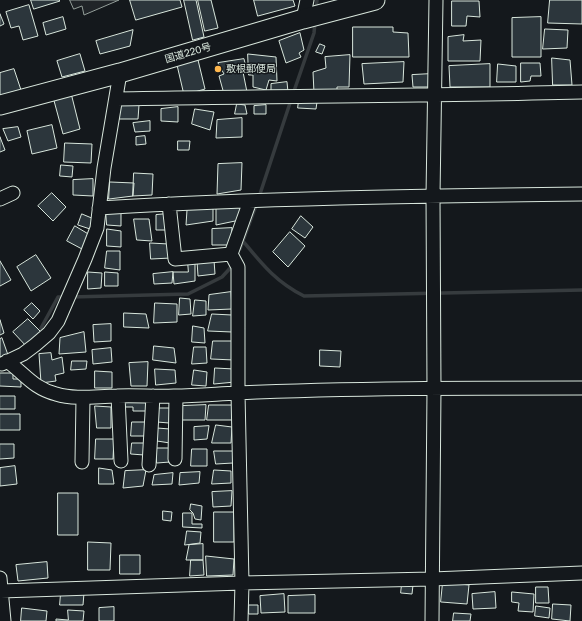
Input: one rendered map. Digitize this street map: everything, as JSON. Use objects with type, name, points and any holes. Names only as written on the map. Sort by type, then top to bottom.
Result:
[{"type":"highway","name":"国道220号","points":[[0,105],[120,73],[303,19],[375,0]]},
{"type":"street","points":[[303,19],[307,0]]},
{"type":"street","points":[[432,621],[434,388],[433,196],[436,0]]},
{"type":"street","points":[[3,363],[23,354],[35,345],[58,321],[85,259],[97,228],[104,168],[120,73]]},
{"type":"street","points":[[116,99],[292,96],[434,96],[582,92]]},
{"type":"street","points":[[0,199],[13,193]]},
{"type":"street","points":[[99,208],[250,201],[582,194]]},
{"type":"street","points":[[241,621],[242,583],[238,393],[238,267],[231,254],[250,201]]},
{"type":"street","points":[[169,204],[175,259],[231,254]]},
{"type":"street","points":[[3,363],[14,366],[29,380],[41,388],[57,395],[83,398],[434,388],[582,388]]},
{"type":"street","points":[[118,396],[121,461]]},
{"type":"street","points":[[149,465],[152,396]]},
{"type":"street","points":[[176,396],[176,459]]},
{"type":"street","points":[[82,462],[83,398]]},
{"type":"street","points":[[1,592],[242,583],[432,579],[582,572]]},
{"type":"street","points":[[0,578],[4,621]]},
{"type":"shaded area","points":[[70,0],[119,0],[84,15],[82,6],[74,9]]},
{"type":"building","points":[[31,0],[59,0],[60,1],[34,9]]},
{"type":"building","points":[[130,0],[180,0],[182,7],[136,20]]},
{"type":"building","points":[[184,0],[196,0],[204,37],[193,40]]},
{"type":"building","points":[[198,0],[211,0],[218,28],[205,31]]},
{"type":"building","points":[[254,0],[293,0],[295,6],[258,16]]},
{"type":"building","points":[[550,0],[582,0],[582,24],[548,23]]},
{"type":"building","points":[[452,1],[479,1],[480,17],[467,16],[466,26],[452,26]]},
{"type":"building","points":[[29,5],[38,36],[23,40],[19,26],[11,28],[6,12]]},
{"type":"building","points":[[0,14],[4,24],[0,26]]},
{"type":"building","points":[[63,17],[66,29],[46,35],[43,23]]},
{"type":"building","points":[[541,17],[541,57],[512,57],[512,18]]},
{"type":"building","points":[[353,27],[393,27],[393,32],[408,33],[409,57],[353,57]]},
{"type":"building","points":[[545,29],[568,30],[567,48],[543,49]]},
{"type":"building","points":[[133,30],[130,46],[100,54],[96,41]]},
{"type":"building","points":[[300,33],[304,50],[299,53],[301,57],[286,63],[279,41]]},
{"type":"building","points":[[464,35],[463,41],[481,40],[480,61],[448,61],[448,37]]},
{"type":"building","points":[[320,44],[325,46],[322,54],[316,52]]},
{"type":"building","points":[[80,54],[85,71],[62,77],[57,61]]},
{"type":"building","points":[[248,54],[276,57],[277,81],[269,80],[266,90],[253,87],[253,75],[249,75]]},
{"type":"building","points":[[350,55],[349,87],[337,87],[337,92],[314,93],[313,72],[326,68],[325,57]]},
{"type":"building","points":[[552,58],[570,60],[572,85],[553,85]]},
{"type":"building","points":[[244,59],[247,71],[243,72],[247,92],[224,94],[219,76],[224,74],[218,63]]},
{"type":"building","points":[[198,60],[205,89],[184,95],[177,65]]},
{"type":"building","points":[[404,62],[403,82],[364,84],[362,64]]},
{"type":"building","points":[[521,63],[540,63],[541,76],[531,76],[530,81],[521,82]]},
{"type":"building","points":[[490,64],[490,87],[450,87],[449,66]]},
{"type":"building","points":[[498,64],[516,66],[516,82],[497,82]]},
{"type":"building","points":[[14,69],[21,90],[0,96],[0,73]]},
{"type":"building","points":[[431,74],[430,87],[413,87],[412,75]]},
{"type":"building","points":[[287,82],[288,92],[271,93],[271,84]]},
{"type":"building","points":[[71,93],[80,129],[63,134],[53,97]]},
{"type":"building","points":[[299,100],[317,102],[316,109],[298,108]]},
{"type":"building","points":[[120,104],[139,105],[138,119],[119,119]]},
{"type":"building","points":[[237,104],[245,105],[247,114],[235,114]]},
{"type":"building","points":[[266,105],[266,114],[254,114],[254,106]]},
{"type":"building","points":[[178,107],[178,122],[161,121],[161,109]]},
{"type":"building","points":[[195,109],[214,112],[210,130],[192,124]]},
{"type":"building","points":[[242,118],[242,137],[216,138],[217,120]]},
{"type":"building","points":[[150,121],[150,131],[135,132],[133,123]]},
{"type":"building","points":[[52,125],[57,148],[32,154],[27,131]]},
{"type":"building","points":[[18,127],[21,137],[8,141],[3,129]]},
{"type":"building","points":[[145,136],[146,144],[136,145],[136,137]]},
{"type":"building","points":[[0,137],[5,150],[0,152]]},
{"type":"building","points":[[178,141],[190,141],[189,150],[178,150]]},
{"type":"building","points":[[65,143],[92,144],[91,163],[64,162]]},
{"type":"building","points":[[242,163],[241,190],[217,194],[218,164]]},
{"type":"building","points":[[61,165],[73,166],[72,177],[60,176]]},
{"type":"building","points":[[134,173],[153,174],[152,195],[133,196]]},
{"type":"building","points":[[93,179],[93,196],[73,195],[73,180]]},
{"type":"building","points":[[110,182],[134,183],[133,196],[109,199]]},
{"type":"building","points":[[52,193],[66,207],[53,221],[38,206]]},
{"type":"building","points":[[241,205],[240,220],[216,225],[216,209]]},
{"type":"building","points":[[213,207],[213,221],[186,225],[187,210]]},
{"type":"building","points":[[106,211],[121,211],[121,226],[107,225]]},
{"type":"building","points":[[82,214],[94,219],[90,229],[78,225]]},
{"type":"building","points":[[167,214],[168,230],[156,230],[156,215]]},
{"type":"building","points":[[301,216],[313,227],[305,238],[292,229]]},
{"type":"building","points":[[134,219],[149,219],[152,241],[137,240]]},
{"type":"building","points":[[75,226],[90,235],[82,249],[67,241]]},
{"type":"building","points":[[232,228],[231,245],[212,245],[212,229]]},
{"type":"building","points":[[107,229],[121,231],[121,247],[107,246]]},
{"type":"building","points":[[290,232],[305,246],[288,267],[273,252]]},
{"type":"building","points":[[150,243],[169,244],[171,258],[151,259]]},
{"type":"building","points":[[107,251],[120,251],[120,270],[105,268]]},
{"type":"building","points":[[36,255],[51,278],[31,291],[17,267]]},
{"type":"building","points":[[214,260],[215,274],[198,276],[197,261]]},
{"type":"building","points":[[0,261],[11,280],[0,286]]},
{"type":"building","points":[[188,262],[195,262],[195,281],[174,284],[173,272],[188,272]]},
{"type":"building","points":[[88,272],[102,273],[101,288],[88,289]]},
{"type":"building","points":[[105,272],[118,273],[118,286],[105,286]]},
{"type":"building","points":[[173,272],[172,283],[154,284],[153,274]]},
{"type":"building","points":[[231,292],[232,309],[208,310],[209,295]]},
{"type":"building","points":[[180,298],[190,299],[191,314],[179,315]]},
{"type":"building","points":[[195,300],[206,301],[206,315],[193,316]]},
{"type":"building","points":[[32,303],[40,311],[33,319],[24,310]]},
{"type":"building","points":[[155,303],[177,304],[177,322],[154,323]]},
{"type":"building","points":[[124,313],[146,314],[149,328],[124,327]]},
{"type":"building","points":[[212,314],[232,315],[232,332],[208,331]]},
{"type":"building","points":[[28,319],[41,332],[27,347],[13,332]]},
{"type":"building","points":[[0,320],[4,333],[0,335]]},
{"type":"building","points":[[111,324],[111,341],[94,342],[93,325]]},
{"type":"building","points":[[193,326],[204,328],[205,343],[192,342]]},
{"type":"building","points":[[84,332],[86,352],[59,354],[60,338]]},
{"type":"building","points":[[2,338],[8,355],[0,357],[0,339]]},
{"type":"building","points":[[213,341],[234,341],[234,360],[211,359]]},
{"type":"building","points":[[154,346],[174,348],[176,363],[153,360]]},
{"type":"building","points":[[194,347],[206,347],[207,363],[192,364]]},
{"type":"building","points":[[111,348],[112,362],[93,364],[92,350]]},
{"type":"building","points":[[320,350],[341,351],[340,367],[320,366]]},
{"type":"building","points":[[51,353],[52,360],[62,357],[64,373],[55,375],[56,381],[41,383],[39,354]]},
{"type":"building","points":[[72,361],[87,361],[86,369],[71,370]]},
{"type":"building","points":[[148,362],[147,386],[131,386],[129,363]]},
{"type":"building","points":[[215,368],[234,369],[235,382],[214,384]]},
{"type":"building","points":[[155,369],[175,370],[176,383],[156,385]]},
{"type":"building","points":[[194,370],[207,372],[206,386],[192,385]]},
{"type":"building","points":[[95,371],[112,372],[112,388],[95,388]]},
{"type":"building","points":[[0,373],[13,373],[13,379],[21,379],[21,387],[0,386]]},
{"type":"building","points":[[0,396],[15,396],[15,409],[0,409]]},
{"type":"building","points":[[124,400],[146,401],[146,411],[133,411],[133,407],[124,407]]},
{"type":"building","points":[[206,405],[205,420],[181,420],[182,406]]},
{"type":"building","points":[[209,405],[235,405],[234,420],[207,420]]},
{"type":"building","points":[[95,406],[111,407],[111,428],[97,428]]},
{"type":"building","points":[[157,408],[170,408],[169,423],[157,422]]},
{"type":"building","points":[[0,414],[20,414],[20,430],[0,430]]},
{"type":"building","points":[[132,422],[147,422],[146,436],[131,436]]},
{"type":"building","points":[[216,425],[232,427],[231,443],[212,443]]},
{"type":"building","points":[[209,426],[207,439],[194,440],[194,427]]},
{"type":"building","points":[[157,428],[170,429],[170,443],[157,441]]},
{"type":"building","points":[[96,439],[114,439],[113,459],[95,459]]},
{"type":"building","points":[[132,443],[144,443],[144,455],[131,454]]},
{"type":"building","points":[[0,444],[14,444],[14,458],[0,459]]},
{"type":"building","points":[[156,448],[169,448],[170,462],[157,463]]},
{"type":"building","points":[[192,449],[207,449],[207,466],[191,466]]},
{"type":"building","points":[[214,451],[233,451],[233,463],[216,464]]},
{"type":"building","points":[[15,466],[17,484],[0,486],[0,468]]},
{"type":"building","points":[[99,468],[112,470],[114,484],[99,484]]},
{"type":"building","points":[[146,470],[143,486],[123,488],[125,471]]},
{"type":"building","points":[[214,470],[231,471],[231,483],[212,484]]},
{"type":"building","points":[[200,472],[199,483],[179,485],[180,473]]},
{"type":"building","points":[[173,473],[172,484],[152,485],[154,475]]},
{"type":"building","points":[[232,491],[231,506],[213,507],[212,492]]},
{"type":"building","points":[[58,493],[78,493],[78,535],[58,535]]},
{"type":"building","points":[[191,504],[202,506],[201,520],[195,519],[190,510]]},
{"type":"building","points":[[163,511],[172,512],[171,521],[163,520]]},
{"type":"building","points":[[214,512],[234,512],[234,542],[214,542]]},
{"type":"building","points":[[183,513],[192,513],[192,524],[202,524],[202,528],[183,527]]},
{"type":"building","points":[[187,531],[201,532],[200,543],[185,545]]},
{"type":"building","points":[[88,542],[111,543],[110,570],[88,570]]},
{"type":"building","points":[[203,544],[203,560],[186,560],[189,545]]},
{"type":"building","points":[[120,555],[140,555],[140,574],[120,574]]},
{"type":"building","points":[[206,556],[234,559],[233,575],[207,576]]},
{"type":"building","points":[[191,560],[203,560],[204,575],[190,576]]},
{"type":"building","points":[[47,562],[48,578],[18,581],[16,565]]},
{"type":"building","points":[[443,582],[469,585],[467,604],[441,602]]},
{"type":"building","points":[[402,584],[413,585],[412,594],[401,593]]},
{"type":"building","points":[[536,587],[548,587],[549,603],[536,603]]},
{"type":"building","points":[[495,592],[496,608],[473,609],[472,594]]},
{"type":"building","points":[[512,592],[534,594],[533,612],[518,611],[519,603],[512,602]]},
{"type":"building","points":[[61,593],[84,593],[83,605],[60,605]]},
{"type":"building","points":[[284,594],[285,612],[261,613],[260,596]]},
{"type":"building","points":[[315,595],[315,613],[288,613],[288,596]]},
{"type":"building","points":[[553,604],[571,605],[570,621],[552,619]]},
{"type":"building","points":[[249,605],[258,605],[258,614],[249,614]]},
{"type":"building","points":[[536,606],[550,608],[549,618],[535,616]]},
{"type":"building","points":[[114,607],[114,621],[99,621],[99,608]]},
{"type":"building","points":[[22,608],[47,611],[46,621],[21,621]]},
{"type":"building","points":[[68,610],[84,611],[83,621],[56,621],[56,619],[68,620]]},
{"type":"building","points":[[454,613],[471,614],[470,621],[453,621]]},
{"type":"waterway","points":[[316,10],[317,0]]},
{"type":"waterway","points":[[293,94],[314,33],[315,22]]},
{"type":"waterway","points":[[259,197],[291,100]]},
{"type":"waterway","points":[[240,249],[257,203]]},
{"type":"waterway","points":[[243,241],[277,279],[304,296],[582,290]]},
{"type":"waterway","points":[[71,297],[188,294],[222,277],[234,264]]},
{"type":"waterway","points":[[41,328],[58,297],[65,297]]},
{"type":"place","name":"敷根郵便局","points":[[218,69]]}]
